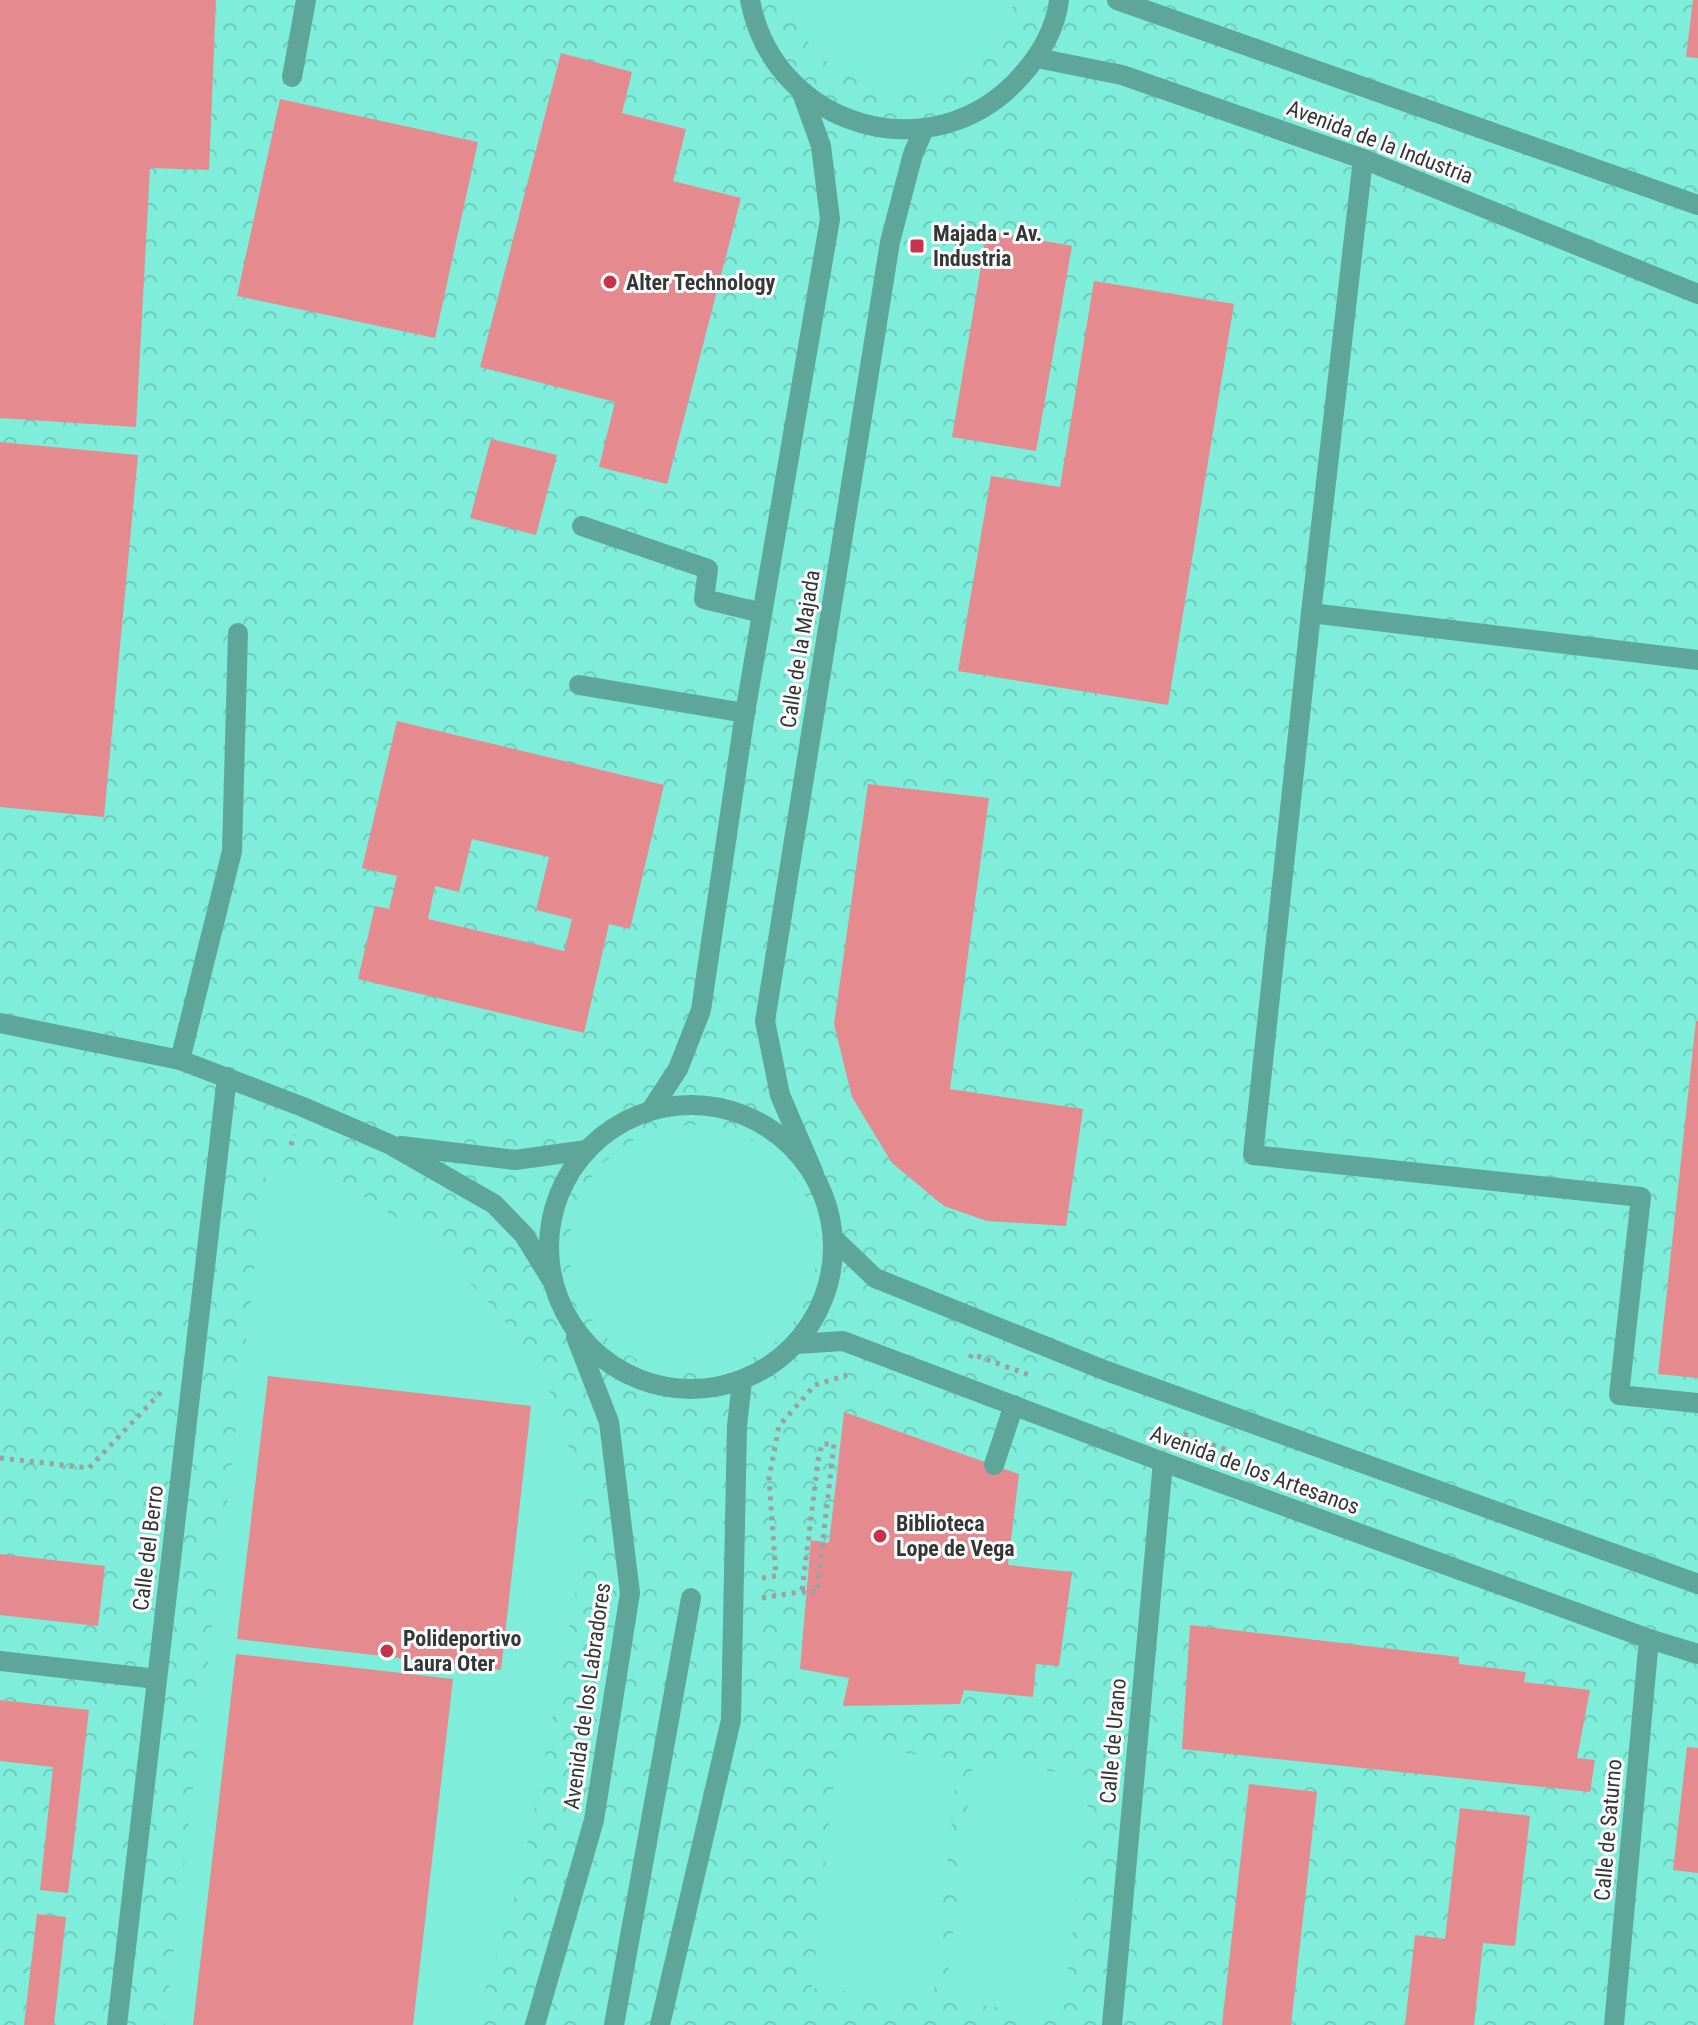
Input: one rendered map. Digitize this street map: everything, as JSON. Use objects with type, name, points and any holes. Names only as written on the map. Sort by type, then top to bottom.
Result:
[{"type":"street","points":[[292,77],[306,0]]},
{"type":"street","points":[[750,0],[754,22],[773,61],[802,93],[839,116],[881,129],[924,129],[968,117],[1007,93],[1037,58],[1057,14],[1059,0]]},
{"type":"street","name":"Avenida de la Industria","points":[[1117,0],[1698,205]]},
{"type":"street","name":"Avenida de la Industria","points":[[1037,58],[1122,75],[1363,159],[1698,294]]},
{"type":"street","name":"Calle de la Majada","points":[[651,1110],[678,1069],[701,1010],[745,713],[830,219],[821,146],[802,93]]},
{"type":"street","name":"Calle de la Majada","points":[[814,1174],[780,1095],[765,1021],[890,242],[913,154],[924,129]]},
{"type":"street","points":[[1363,159],[1253,1155],[1641,1197],[1619,1395],[1698,1403]]},
{"type":"street","points":[[582,526],[708,569],[704,599],[762,613]]},
{"type":"street","points":[[1311,613],[1698,660]]},
{"type":"street","points":[[180,1060],[232,851],[238,633]]},
{"type":"street","points":[[579,685],[745,713]]},
{"type":"street","points":[[0,1023],[180,1060],[389,1144],[494,1204],[524,1235],[553,1282],[572,1326],[605,1361],[647,1384],[694,1390],[742,1381],[770,1365],[796,1344],[817,1312],[830,1277],[833,1238],[827,1205],[814,1174],[783,1138],[743,1114],[697,1104],[651,1110],[616,1126],[587,1150],[561,1190],[549,1235],[553,1282]]},
{"type":"street","name":"Calle del Berro","points":[[117,2025],[227,1077]]},
{"type":"street","points":[[389,1144],[515,1160],[587,1150]]},
{"type":"street","name":"Avenida de los Artesanos","points":[[833,1238],[875,1278],[903,1290],[1104,1370],[1698,1584]]},
{"type":"street","name":"Avenida de los Labradores","points":[[535,2025],[594,1820],[630,1593],[609,1422],[572,1326]]},
{"type":"street","name":"Avenida de los Artesanos","points":[[796,1344],[843,1341],[1163,1462],[1649,1639],[1698,1654]]},
{"type":"street","points":[[660,2025],[731,1720],[737,1426],[742,1381]]},
{"type":"street","points":[[994,1465],[1014,1405]]},
{"type":"street","name":"Calle de Urano","points":[[1112,2025],[1163,1462]]},
{"type":"street","points":[[614,2025],[691,1598]]},
{"type":"street","name":"Calle de Saturno","points":[[1614,2025],[1649,1639]]},
{"type":"street","points":[[0,1661],[157,1679]]},
{"type":"path","points":[[0,1458],[89,1468],[195,1356]]},
{"type":"path","points":[[732,1602],[802,1591],[817,1592],[834,1444],[822,1444],[818,1461],[802,1591]]},
{"type":"green space","points":[[0,0],[1698,0],[1698,2025],[0,2025]]},
{"type":"green space","points":[[788,0],[1015,0],[1002,31],[983,56],[959,74],[932,85],[903,89],[873,86],[845,74],[808,41],[792,14]]},
{"type":"green space","points":[[693,1125],[717,1127],[740,1134],[781,1161],[808,1202],[815,1225],[815,1273],[808,1296],[781,1337],[740,1364],[717,1371],[693,1373],[669,1371],[646,1364],[605,1337],[578,1296],[571,1273],[569,1249],[571,1225],[578,1202],[605,1161],[646,1134],[669,1127]]},
{"type":"green space","name":"Polideportivo Laura Oter","points":[[268,1158],[346,1185],[427,1238],[498,1312],[546,1381],[578,1473],[579,1574],[551,1727],[520,1879],[474,2025],[165,2025]]},
{"type":"green space","points":[[838,1746],[958,1759],[933,2000],[812,1988]]},
{"type":"green space","points":[[973,1762],[1091,1776],[1063,2015],[945,2001]]},
{"type":"building","points":[[0,0],[216,0],[209,170],[150,168],[136,427],[0,418]]},
{"type":"building","points":[[1693,0],[1698,0],[1698,58],[1686,57]]},
{"type":"building","name":"Alter Technology","points":[[561,53],[632,72],[622,113],[686,129],[673,181],[741,198],[667,484],[599,467],[615,402],[480,367]]},
{"type":"building","points":[[280,99],[478,142],[435,338],[237,296]]},
{"type":"building","points":[[987,231],[1072,246],[1036,451],[952,437]]},
{"type":"building","points":[[1094,281],[1234,304],[1168,705],[958,671],[991,476],[1060,487]]},
{"type":"building","points":[[491,439],[557,455],[536,535],[470,518]]},
{"type":"building","points":[[0,442],[138,455],[104,817],[0,807]]},
{"type":"building","points":[[397,721],[664,785],[630,929],[609,924],[584,1033],[358,979],[375,906],[389,909],[397,876],[362,868]],"holes":[[[472,839],[549,857],[536,910],[572,919],[564,951],[428,919],[435,886],[459,892]]]},
{"type":"building","points":[[868,784],[989,798],[950,1089],[1083,1109],[1066,1226],[987,1221],[944,1206],[892,1163],[852,1097],[834,1024]]},
{"type":"building","points":[[1698,1021],[1698,1378],[1658,1374]]},
{"type":"building","points":[[268,1376],[531,1406],[501,1670],[237,1639]]},
{"type":"building","points":[[844,1412],[1019,1474],[1008,1565],[1072,1572],[1059,1666],[1036,1664],[1033,1697],[964,1690],[960,1704],[843,1706],[849,1678],[800,1669],[811,1540],[829,1543]]},
{"type":"building","points":[[0,1554],[105,1566],[98,1626],[0,1615]]},
{"type":"building","points":[[1190,1625],[1459,1657],[1459,1664],[1526,1672],[1524,1682],[1590,1690],[1577,1758],[1595,1760],[1590,1792],[1182,1749]]},
{"type":"building","points":[[236,1654],[453,1679],[413,2025],[193,2025]]},
{"type":"building","points":[[0,1700],[89,1710],[68,1893],[40,1890],[53,1767],[0,1761]]},
{"type":"building","points":[[1687,1747],[1698,1748],[1698,1873],[1673,1870]]},
{"type":"building","points":[[1249,1784],[1317,1792],[1291,2025],[1222,2025]]},
{"type":"building","points":[[1460,1808],[1530,1816],[1515,1946],[1483,1943],[1474,2025],[1405,2025],[1415,1935],[1445,1939]]},
{"type":"building","points":[[37,1914],[66,1917],[54,2025],[24,2025]]},
{"type":"place","name":"Majada - Av. Industria","points":[[917,246]]},
{"type":"place","name":"Alter Technology","points":[[610,282]]},
{"type":"place","name":"Biblioteca Lope de Vega","points":[[880,1536]]},
{"type":"place","name":"Polideportivo Laura Oter","points":[[387,1651]]}]
